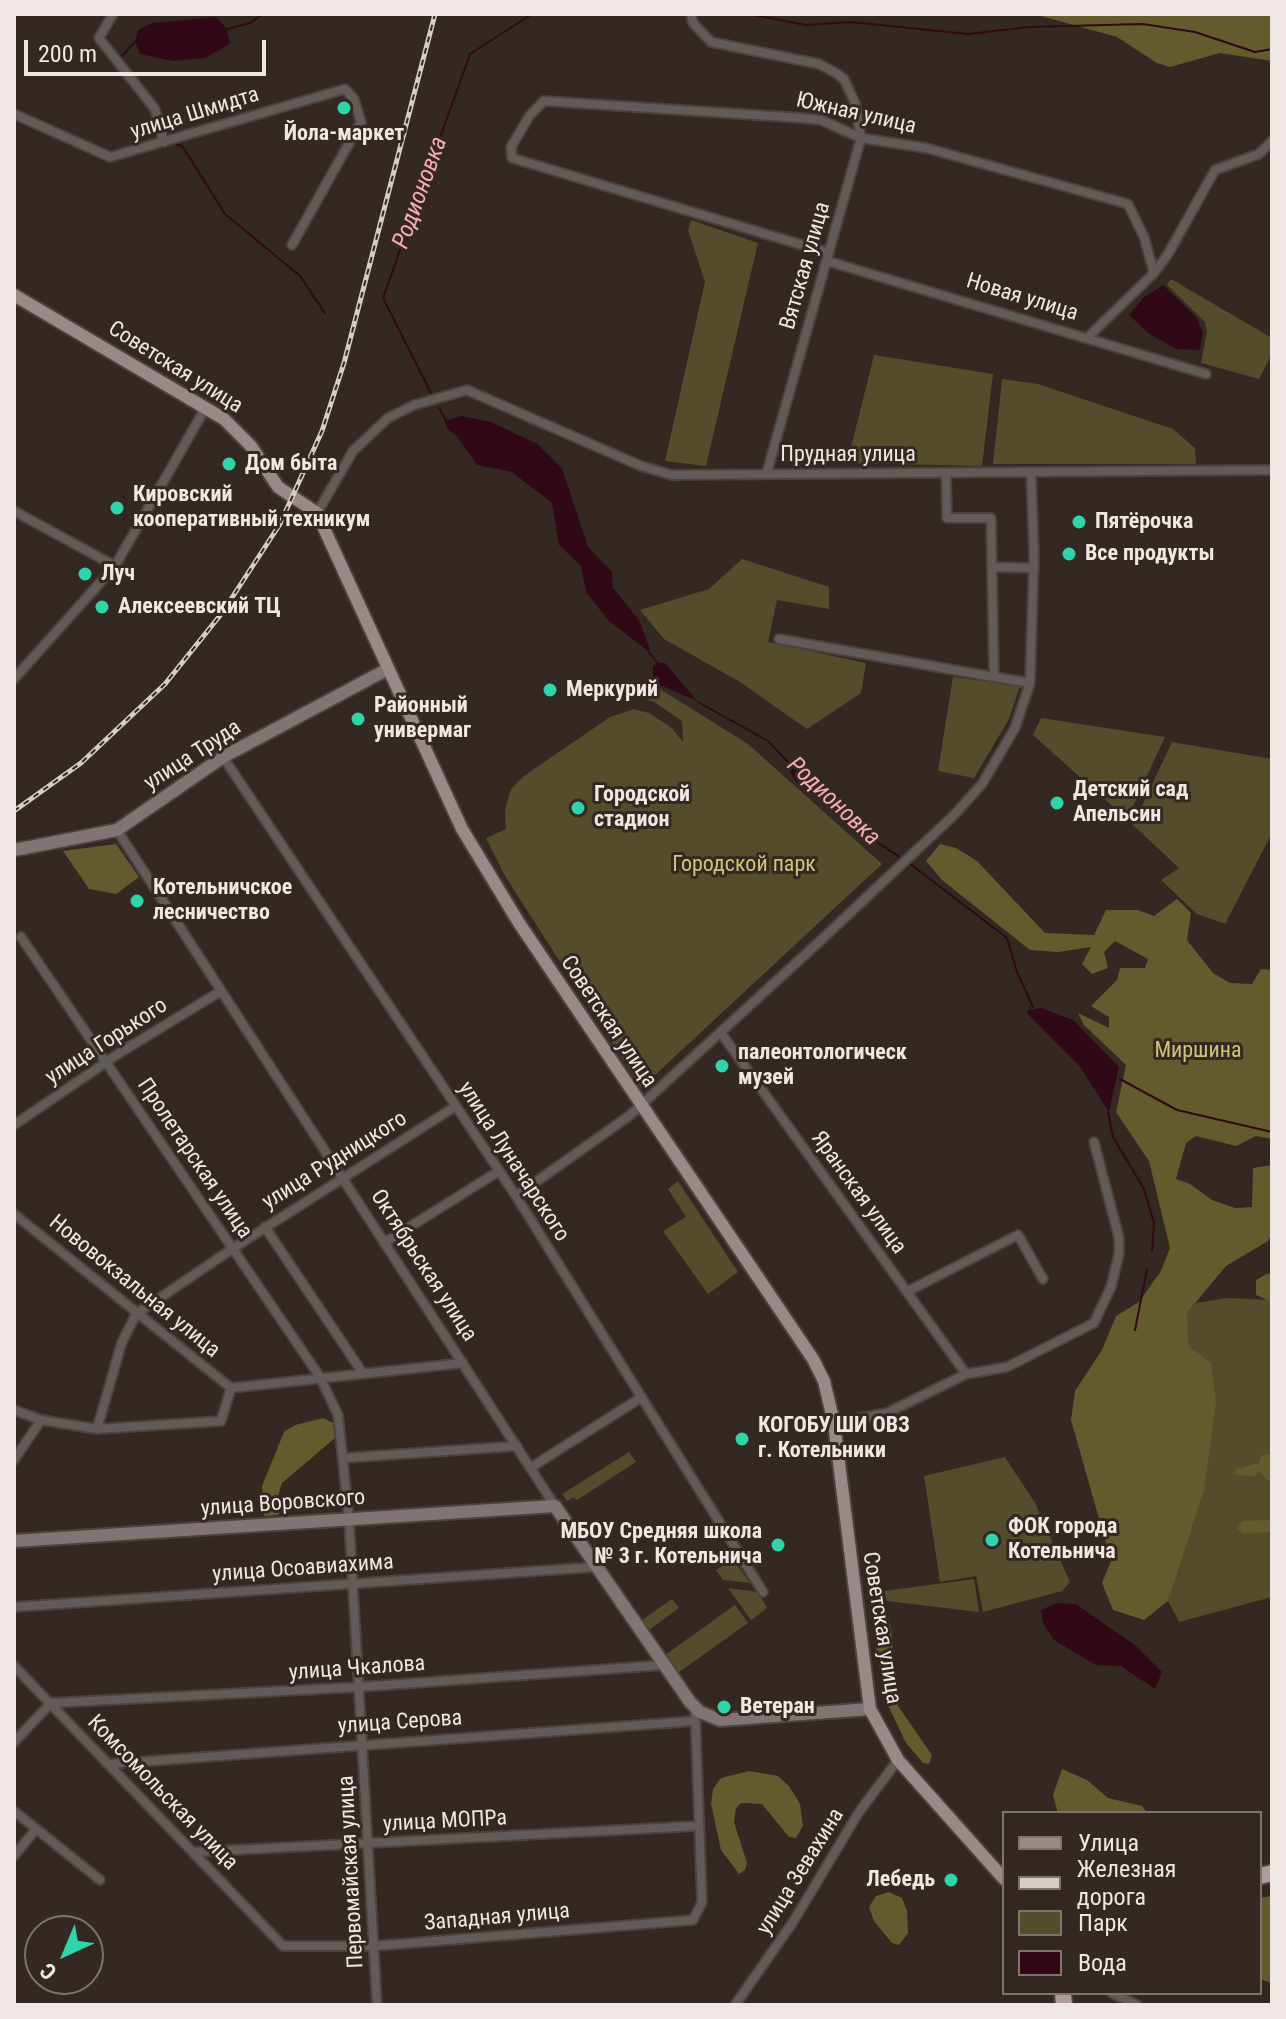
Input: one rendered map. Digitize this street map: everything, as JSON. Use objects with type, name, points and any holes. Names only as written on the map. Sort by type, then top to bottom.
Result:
[{"type":"main road","name":"Советская улица","points":[[14,295],[206,407],[244,437],[278,487],[317,513],[386,670],[470,843],[640,1106],[813,1359],[824,1381],[834,1423],[870,1709],[898,1760],[1002,1877]]},
{"type":"street","points":[[113,14],[99,38],[155,109],[164,142]]},
{"type":"street","name":"Вятская улица","points":[[691,14],[704,36],[721,46],[819,64],[836,73],[844,79],[855,103],[861,138],[767,472]]},
{"type":"street","name":"улица Шмидта","points":[[14,114],[110,157],[345,89],[354,99],[361,122],[292,245]]},
{"type":"street","name":"Южная улица","points":[[512,158],[511,147],[518,133],[544,101],[821,120],[861,138],[926,148],[1128,204],[1144,237],[1154,273]]},
{"type":"street","points":[[1088,337],[1154,273],[1215,170],[1259,154],[1272,141]]},
{"type":"street","name":"Новая улица","points":[[512,158],[1206,374]]},
{"type":"street","name":"Прудная улица","points":[[317,513],[353,451],[388,418],[441,396],[467,390],[641,466],[672,475],[1272,470]]},
{"type":"street","points":[[14,679],[115,566],[206,407]]},
{"type":"street","points":[[516,1196],[640,1106],[651,1092],[721,1033],[970,799],[1015,728],[1030,683],[1034,568],[1031,472]]},
{"type":"street","points":[[946,474],[947,518],[991,518],[994,677]]},
{"type":"street","points":[[14,511],[115,566]]},
{"type":"street","points":[[992,567],[1034,568]]},
{"type":"street","points":[[779,639],[1030,683]]},
{"type":"street","name":"улица Труда","points":[[14,850],[117,830],[223,757],[386,670]]},
{"type":"street","name":"улица Луначарского","points":[[223,757],[516,1196],[763,1592]]},
{"type":"street","name":"Октябрьская улица","points":[[117,830],[595,1567],[701,1712]]},
{"type":"street","name":"Пролетарская улица","points":[[21,937],[334,1402]]},
{"type":"street","name":"улица Горького","points":[[14,1125],[221,991]]},
{"type":"street","name":"Яранская улица","points":[[721,1033],[966,1374]]},
{"type":"street","name":"улица Рудницкого","points":[[136,1314],[265,1227],[456,1106]]},
{"type":"street","points":[[834,1423],[887,1413],[966,1374],[1007,1367],[1094,1323],[1111,1287],[1119,1238],[1094,1142]]},
{"type":"street","points":[[384,1243],[499,1171]]},
{"type":"street","name":"Нововокзальная улица","points":[[14,1214],[231,1388]]},
{"type":"street","points":[[265,1227],[362,1372]]},
{"type":"street","points":[[908,1291],[1018,1235],[1043,1279]]},
{"type":"street","points":[[97,1429],[122,1342],[136,1314]]},
{"type":"street","points":[[14,1410],[41,1420],[97,1429],[221,1421],[231,1388],[463,1363]]},
{"type":"street","points":[[530,1468],[642,1397]]},
{"type":"street","name":"Первомайская улица","points":[[334,1402],[344,1458],[349,1519],[377,2005]]},
{"type":"street","points":[[14,1460],[41,1420]]},
{"type":"street","points":[[344,1458],[517,1446]]},
{"type":"street","name":"улица Воровского","points":[[14,1541],[555,1506]]},
{"type":"street","name":"улица Осоавиахима","points":[[14,1607],[595,1567]]},
{"type":"street","name":"улица Чкалова","points":[[51,1703],[359,1687],[664,1665]]},
{"type":"street","name":"Комсомольская улица","points":[[14,1666],[283,1946]]},
{"type":"street","points":[[14,1742],[51,1703]]},
{"type":"street","points":[[697,1826],[693,1722],[701,1712],[720,1720],[870,1709]]},
{"type":"street","name":"улица Серова","points":[[109,1764],[693,1722]]},
{"type":"street","name":"улица Зевахина","points":[[735,2005],[793,1922],[859,1812],[898,1760]]},
{"type":"street","points":[[14,1811],[100,1880]]},
{"type":"street","name":"улица МОПРа","points":[[195,1852],[697,1826]]},
{"type":"street","name":"Западная улица","points":[[283,1946],[374,1946],[693,1920],[702,1902],[697,1826]]},
{"type":"street","points":[[14,1856],[36,1829]]},
{"type":"street","points":[[1116,1995],[1137,2005]]},
{"type":"green space","points":[[1034,14],[1272,14],[1272,61],[1220,53],[1170,67],[1157,63],[1117,37]]},
{"type":"green space","points":[[691,220],[758,243],[706,466],[665,461],[705,282],[688,230]]},
{"type":"green space","points":[[1171,279],[1272,338],[1272,353],[1259,379],[1201,363],[1207,332],[1205,322],[1167,285]]},
{"type":"green space","points":[[874,355],[993,374],[982,466],[847,463]]},
{"type":"green space","points":[[1002,379],[1038,384],[1173,429],[1195,448],[1196,464],[993,464]]},
{"type":"green space","points":[[742,559],[829,587],[829,609],[777,600],[768,642],[866,663],[861,693],[807,729],[740,682],[664,639],[640,610],[709,589]]},
{"type":"green space","points":[[953,677],[1020,686],[1009,719],[974,778],[938,771]]},
{"type":"green space","name":"Городской парк","points":[[655,686],[748,744],[882,864],[641,1088],[505,876],[486,838],[506,829],[505,809],[511,789],[524,776],[610,717],[634,709],[649,713],[672,728],[683,742],[682,721],[654,702],[637,696]]},
{"type":"green space","points":[[1041,718],[1165,737],[1127,819],[1033,735]]},
{"type":"green space","points":[[1172,742],[1272,759],[1272,833],[1225,924],[1197,914],[1161,880],[1179,868],[1133,825]]},
{"type":"green space","points":[[116,844],[139,877],[116,894],[89,889],[63,851]]},
{"type":"green space","name":"Миршина","points":[[940,844],[956,848],[977,861],[1045,933],[1094,935],[1106,910],[1138,910],[1154,916],[1177,899],[1191,913],[1187,940],[1213,973],[1230,983],[1252,984],[1261,969],[1272,970],[1272,1139],[1256,1136],[1236,1146],[1196,1136],[1186,1143],[1176,1179],[1190,1184],[1212,1200],[1235,1208],[1252,1207],[1253,1168],[1272,1165],[1272,1233],[1268,1241],[1226,1266],[1187,1313],[1188,1345],[1211,1363],[1216,1402],[1204,1490],[1168,1601],[1144,1620],[1113,1610],[1102,1583],[1111,1561],[1071,1420],[1075,1391],[1102,1350],[1116,1316],[1139,1302],[1161,1271],[1170,1248],[1149,1161],[1116,1112],[1126,1065],[1084,1025],[1078,1013],[1109,1028],[1109,1017],[1091,1006],[1117,980],[1120,968],[1145,968],[1148,959],[1115,941],[1104,952],[1108,968],[1092,974],[1082,964],[1091,947],[1058,952],[1030,950],[942,880],[926,861]]},
{"type":"green space","points":[[678,1181],[738,1272],[708,1294],[663,1231],[686,1217],[668,1189]]},
{"type":"green space","points":[[1268,1273],[1272,1276],[1272,1302],[1256,1295],[1256,1280]]},
{"type":"green space","points":[[1227,1298],[1272,1300],[1272,1597],[1179,1622],[1168,1601],[1180,1557],[1187,1313],[1196,1303]]},
{"type":"green space","points":[[323,1418],[335,1424],[335,1438],[282,1483],[278,1496],[282,1510],[278,1515],[264,1516],[262,1486],[284,1432],[295,1425]]},
{"type":"green space","points":[[629,1452],[636,1462],[577,1500],[574,1497],[567,1501],[562,1494]]},
{"type":"green space","points":[[1268,1454],[1272,1457],[1272,1480],[1267,1480],[1259,1471],[1255,1476],[1235,1475],[1236,1469],[1259,1463],[1261,1456]]},
{"type":"green space","name":"ФОК города Котельнича","points":[[1005,1457],[1035,1503],[1070,1582],[1062,1591],[983,1612],[976,1576],[940,1582],[924,1476]]},
{"type":"green space","points":[[1272,1520],[1272,1532],[1243,1534],[1236,1528],[1243,1521]]},
{"type":"green space","points":[[733,1559],[750,1583],[723,1580],[716,1570]]},
{"type":"green space","points":[[974,1579],[979,1612],[887,1601],[884,1591]]},
{"type":"green space","points":[[728,1588],[758,1592],[767,1608],[751,1620]]},
{"type":"green space","points":[[672,1599],[679,1608],[649,1630],[642,1620]]},
{"type":"green space","points":[[735,1605],[748,1623],[678,1673],[665,1655]]},
{"type":"green space","points":[[882,1610],[887,1614],[891,1628],[898,1706],[932,1755],[929,1764],[923,1763],[906,1743],[885,1699],[874,1636],[876,1618]]},
{"type":"green space","points":[[1062,1769],[1087,1780],[1108,1798],[1142,1806],[1146,1811],[1057,1811],[1053,1795]]},
{"type":"green space","points":[[749,1771],[778,1776],[789,1786],[800,1804],[803,1826],[796,1838],[789,1837],[762,1804],[741,1803],[736,1808],[734,1822],[747,1863],[745,1870],[739,1874],[721,1850],[711,1804],[713,1789],[721,1778]]},
{"type":"green space","points":[[889,1892],[902,1898],[907,1911],[908,1933],[899,1945],[892,1943],[874,1921],[869,1907],[876,1896]]},
{"type":"green space","points":[[1272,1896],[1272,1983],[1262,1980],[1262,1898]]},
{"type":"water","points":[[216,17],[227,29],[230,44],[205,58],[173,61],[140,54],[135,41],[138,30],[152,23]]},
{"type":"water","points":[[1163,285],[1197,318],[1203,333],[1200,350],[1176,349],[1148,333],[1129,315],[1143,298]]},
{"type":"water","points":[[461,416],[491,422],[537,444],[562,468],[588,547],[612,572],[613,588],[639,620],[650,649],[648,651],[608,620],[586,592],[581,566],[559,545],[552,503],[512,472],[477,465],[456,435],[447,429],[445,421]]},
{"type":"water","points":[[665,663],[697,701],[658,684],[653,678],[653,666]]},
{"type":"water","points":[[798,761],[806,766],[825,801],[796,782],[787,767]]},
{"type":"water","points":[[1041,1008],[1073,1020],[1119,1067],[1109,1112],[1081,1068],[1027,1013],[1028,1010]]},
{"type":"water","points":[[1057,1603],[1076,1604],[1136,1646],[1162,1672],[1155,1689],[1121,1666],[1096,1665],[1054,1640],[1043,1623],[1041,1610]]},
{"type":"waterway","points":[[227,29],[250,23],[263,14]]},
{"type":"waterway","name":"Родионовка","points":[[432,395],[383,298],[470,54],[532,14]]},
{"type":"waterway","points":[[748,14],[806,25],[851,22],[968,34],[1029,27],[1143,24],[1195,32],[1255,52],[1272,49]]},
{"type":"waterway","points":[[120,58],[135,42]]},
{"type":"waterway","points":[[139,82],[152,99]]},
{"type":"waterway","points":[[163,123],[168,136]]},
{"type":"waterway","points":[[175,143],[183,147],[225,214],[300,276],[325,313]]},
{"type":"waterway","name":"Родионовка","points":[[439,408],[447,422]]},
{"type":"waterway","name":"Родионовка","points":[[648,651],[659,665]]},
{"type":"waterway","name":"Родионовка","points":[[698,702],[768,741],[791,765]]},
{"type":"waterway","name":"Родионовка","points":[[826,801],[850,825],[903,859]]},
{"type":"waterway","name":"Родионовка","points":[[909,863],[1007,938],[1017,972],[1033,1007]]},
{"type":"waterway","name":"Родионовка","points":[[1120,1079],[1177,1110],[1272,1132]]},
{"type":"waterway","points":[[1108,1112],[1113,1137],[1144,1189],[1154,1223],[1152,1251]]},
{"type":"waterway","points":[[1135,1330],[1147,1269]]},
{"type":"railway","points":[[14,811],[81,763],[165,684],[222,613],[280,524],[322,431],[344,363],[435,14]]},
{"type":"place","name":"Йола-маркет","points":[[344,108]]},
{"type":"place","name":"Дом быта","points":[[229,464]]},
{"type":"place","name":"Кировский кооперативный техникум","points":[[117,508]]},
{"type":"place","name":"Пятёрочка","points":[[1079,522]]},
{"type":"place","name":"Все продукты","points":[[1069,554]]},
{"type":"place","name":"Луч","points":[[85,574]]},
{"type":"place","name":"Алексеевский ТЦ","points":[[102,607]]},
{"type":"place","name":"Меркурий","points":[[550,690]]},
{"type":"place","name":"Районный универмаг","points":[[358,719]]},
{"type":"place","name":"Детский сад Апельсин","points":[[1057,803]]},
{"type":"place","name":"Городской стадион","points":[[578,808]]},
{"type":"place","name":"Котельничское лесничество","points":[[137,901]]},
{"type":"place","name":"палеонтологическ музей","points":[[722,1066]]},
{"type":"place","name":"КОГОБУ ШИ ОВЗ г. Котельники","points":[[742,1439]]},
{"type":"place","name":"ФОК города Котельнича","points":[[992,1540]]},
{"type":"place","name":"МБОУ Средняя школа № 3 г. Котельнича","points":[[778,1545]]},
{"type":"place","name":"Ветеран","points":[[724,1707]]},
{"type":"place","name":"Лебедь","points":[[951,1880]]}]
